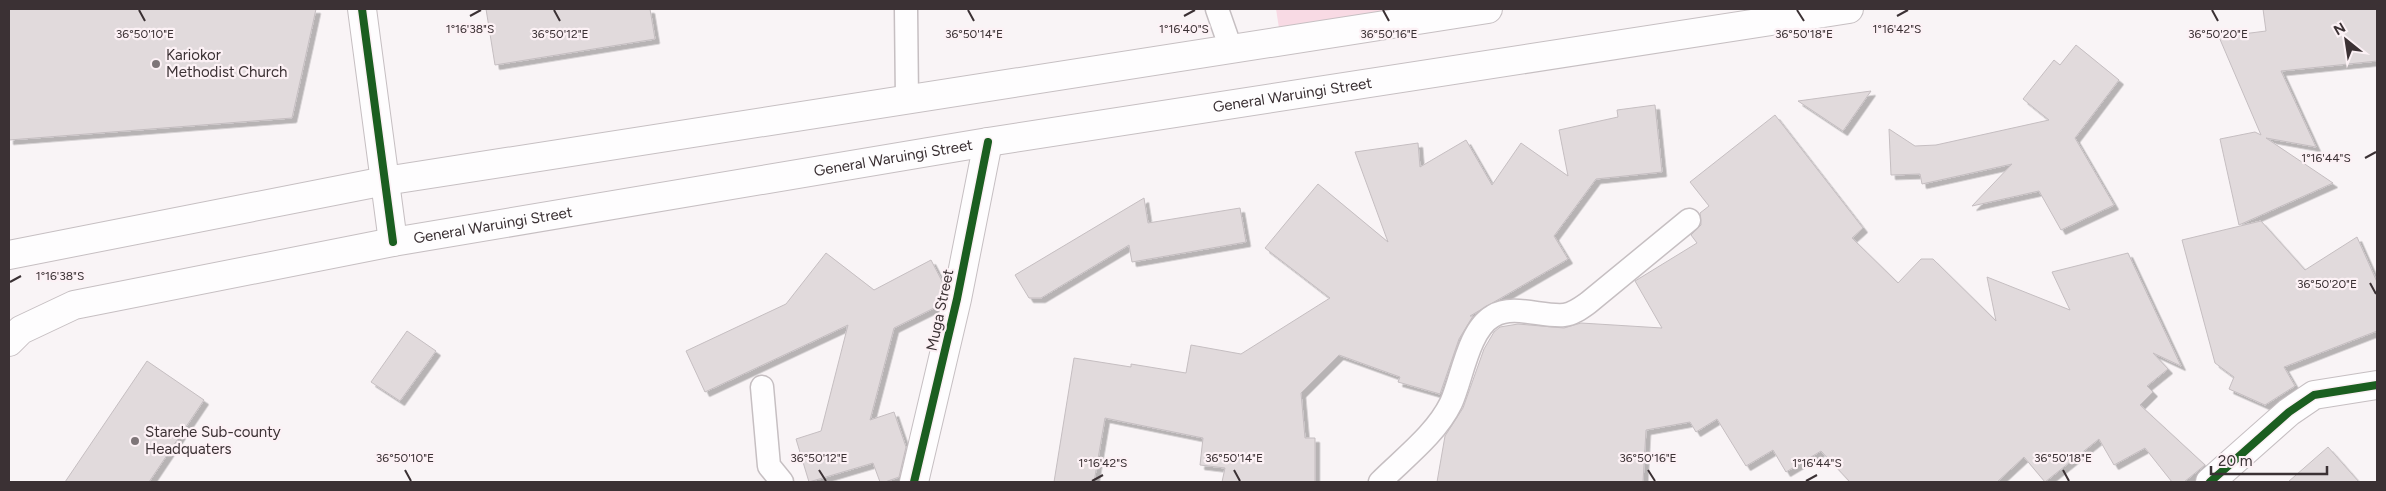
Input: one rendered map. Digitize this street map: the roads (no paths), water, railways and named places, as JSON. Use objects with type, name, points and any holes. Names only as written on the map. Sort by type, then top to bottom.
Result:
[{"type":"main road","points":[[362,9],[393,242]]},
{"type":"main road","points":[[9,255],[385,181],[1488,9]]},
{"type":"main road","name":"General Waruingi Street","points":[[9,342],[22,330],[74,305],[393,242],[988,142],[1849,9]]},
{"type":"main road","name":"Muga Street","points":[[914,482],[957,300],[988,142]]},
{"type":"main road","points":[[2210,482],[2290,412],[2314,395],[2377,385]]},
{"type":"lane","points":[[906,9],[907,100]]},
{"type":"lane","points":[[1216,9],[1231,49]]},
{"type":"lane","points":[[1380,482],[1440,422],[1451,402],[1474,340],[1484,323],[1493,315],[1506,312],[1565,315],[1576,310],[1588,303],[1689,220]]},
{"type":"lane","points":[[762,387],[769,466],[782,482]]},
{"type":"place","name":"Kariokor Methodist Church","points":[[156,64]]},
{"type":"place","name":"Starehe Sub-county Headquaters","points":[[135,441]]}]
